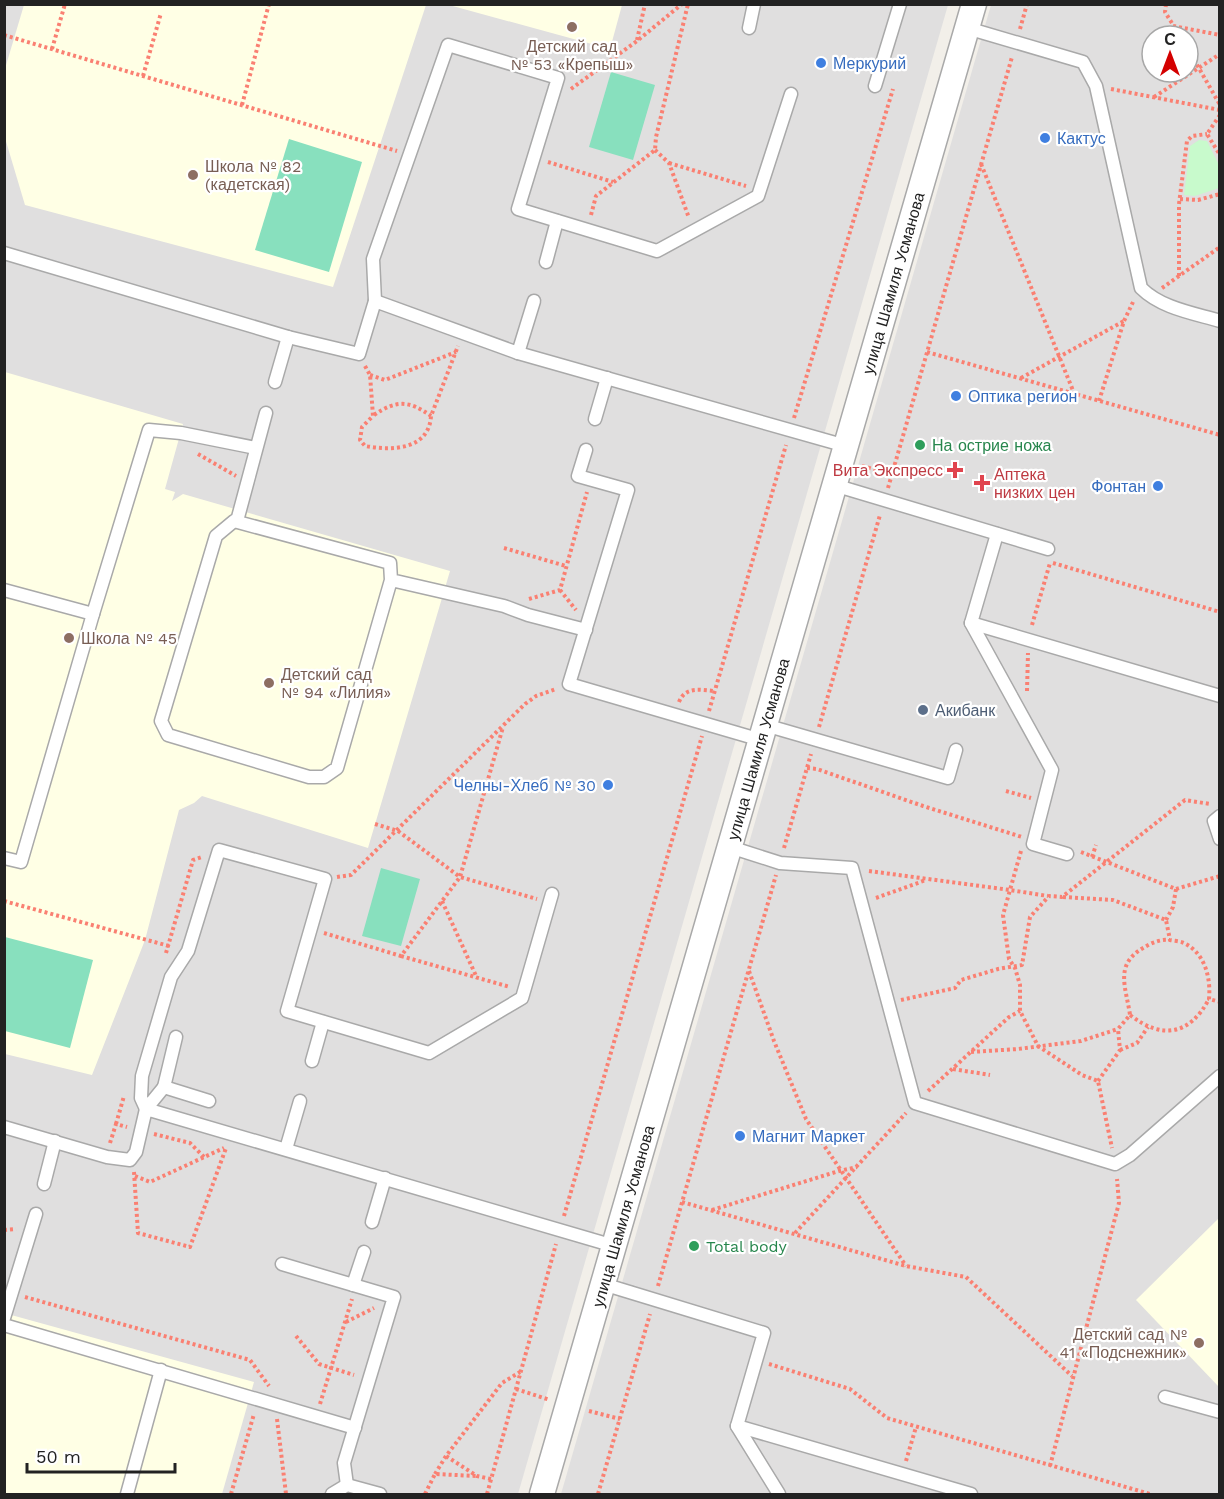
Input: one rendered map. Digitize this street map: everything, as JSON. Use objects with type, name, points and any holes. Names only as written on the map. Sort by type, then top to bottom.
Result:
[{"type":"street","name":"улица Шамиля Усманова","points":[[542,1494],[974,4]]},
{"type":"lane","points":[[749,28],[754,4]]},
{"type":"lane","points":[[875,86],[900,4]]},
{"type":"lane","points":[[967,28],[1083,62],[1096,86],[1145,292],[1164,303],[1220,321]]},
{"type":"lane","points":[[4,253],[288,337],[359,354],[375,301],[373,259],[448,45],[558,78],[518,209],[657,251],[758,196],[791,94]]},
{"type":"lane","points":[[546,262],[557,221]]},
{"type":"lane","points":[[375,301],[518,353],[846,446]]},
{"type":"lane","points":[[518,353],[534,301]]},
{"type":"lane","points":[[275,382],[288,337]]},
{"type":"lane","points":[[595,419],[607,378]]},
{"type":"lane","points":[[237,521],[266,413]]},
{"type":"lane","points":[[4,858],[21,862],[149,430],[181,433],[256,448]]},
{"type":"lane","points":[[586,450],[578,476],[628,490],[569,684],[705,722],[763,732],[948,778],[956,750]]},
{"type":"lane","points":[[834,485],[1048,549]]},
{"type":"lane","points":[[234,520],[390,563],[391,580],[337,768],[324,777],[309,777],[168,735],[161,721],[216,536],[234,520]]},
{"type":"lane","points":[[997,534],[971,623],[1052,770],[1030,839],[1033,844],[1067,854]]},
{"type":"lane","points":[[391,580],[504,606],[528,615],[587,627]]},
{"type":"lane","points":[[4,590],[93,614]]},
{"type":"lane","points":[[971,623],[1220,696]]},
{"type":"lane","points":[[1220,816],[1214,821],[1220,839]]},
{"type":"lane","points":[[730,847],[780,863],[852,868],[915,1103],[1115,1164],[1130,1155],[1220,1076]]},
{"type":"lane","points":[[146,1109],[141,1098],[142,1076],[171,977],[188,951],[219,850],[325,879],[287,1011],[429,1053],[522,998],[551,898]]},
{"type":"lane","points":[[312,1061],[324,1022]]},
{"type":"lane","points":[[4,1127],[107,1157],[130,1160],[136,1152],[146,1109],[164,1087],[176,1037]]},
{"type":"lane","points":[[164,1087],[209,1101]]},
{"type":"lane","points":[[286,1149],[300,1101]]},
{"type":"lane","points":[[146,1109],[231,1132],[614,1246]]},
{"type":"lane","points":[[44,1185],[55,1141]]},
{"type":"lane","points":[[372,1222],[385,1178]]},
{"type":"lane","points":[[4,1318],[36,1214]]},
{"type":"lane","points":[[355,1285],[364,1252]]},
{"type":"lane","points":[[282,1264],[394,1297],[344,1463],[347,1485]]},
{"type":"lane","points":[[603,1284],[764,1333],[737,1426],[779,1494]]},
{"type":"lane","points":[[4,1325],[355,1428]]},
{"type":"lane","points":[[127,1494],[161,1370]]},
{"type":"lane","points":[[1166,1397],[1220,1412]]},
{"type":"lane","points":[[737,1426],[971,1494]]},
{"type":"lane","points":[[332,1494],[347,1485],[380,1494]]},
{"type":"path","points":[[52,49],[65,4]]},
{"type":"path","points":[[242,105],[269,4]]},
{"type":"path","points":[[637,41],[645,4]]},
{"type":"path","points":[[550,104],[637,41],[682,4]]},
{"type":"path","points":[[586,230],[596,196],[655,150],[656,137],[688,4]]},
{"type":"path","points":[[1166,4],[1165,12],[1172,24]]},
{"type":"path","points":[[142,76],[160,13]]},
{"type":"path","points":[[1200,31],[1220,35]]},
{"type":"path","points":[[4,35],[409,155]]},
{"type":"path","points":[[1220,54],[1200,67],[1220,105]]},
{"type":"path","points":[[1154,97],[1174,84]]},
{"type":"path","points":[[1096,86],[1220,110]]},
{"type":"path","points":[[487,1494],[705,722],[893,88]]},
{"type":"path","points":[[1179,276],[1180,199],[1187,141],[1192,136],[1207,134],[1220,115]]},
{"type":"path","points":[[1207,134],[1220,156]]},
{"type":"path","points":[[655,150],[669,163],[760,190]]},
{"type":"path","points":[[534,158],[614,182]]},
{"type":"path","points":[[669,163],[694,231]]},
{"type":"path","points":[[981,164],[1075,394]]},
{"type":"path","points":[[1180,199],[1198,200],[1220,194]]},
{"type":"path","points":[[1099,401],[1124,321],[1145,292],[1179,276],[1220,246]]},
{"type":"path","points":[[1020,378],[1124,321]]},
{"type":"path","points":[[431,416],[419,407],[400,404],[386,407],[362,427],[360,440],[365,446],[380,449],[401,447],[422,439],[430,427],[431,416],[462,333]]},
{"type":"path","points":[[370,375],[385,380],[456,352]]},
{"type":"path","points":[[927,352],[1220,435]]},
{"type":"path","points":[[359,354],[370,375],[373,416]]},
{"type":"path","points":[[181,433],[185,447],[247,482]]},
{"type":"path","points":[[560,590],[591,480]]},
{"type":"path","points":[[504,548],[566,566]]},
{"type":"path","points":[[1039,559],[1220,612]]},
{"type":"path","points":[[560,590],[587,627]]},
{"type":"path","points":[[504,606],[560,590]]},
{"type":"path","points":[[325,879],[351,875],[503,725],[536,696],[569,684]]},
{"type":"path","points":[[675,714],[682,696],[693,689],[714,691]]},
{"type":"path","points":[[401,956],[460,877],[503,725]]},
{"type":"path","points":[[807,768],[817,769],[923,806],[1030,839],[1003,915],[1009,959],[1015,968],[1020,985],[1020,1011],[1038,1046],[1082,1075],[1098,1081]]},
{"type":"path","points":[[1006,791],[1044,801]]},
{"type":"path","points":[[1062,897],[1185,800],[1220,806]]},
{"type":"path","points":[[375,824],[398,831],[460,877],[551,898]]},
{"type":"path","points":[[1092,856],[1096,844]]},
{"type":"path","points":[[1067,854],[1073,849],[1176,889],[1220,876]]},
{"type":"path","points":[[852,868],[1049,896],[1113,900],[1166,920]]},
{"type":"path","points":[[861,903],[928,879]]},
{"type":"path","points":[[1170,940],[1166,920],[1173,907],[1176,889]]},
{"type":"path","points":[[888,1004],[955,988],[961,980],[998,969],[1015,968],[1022,965],[1030,917],[1049,896]]},
{"type":"path","points":[[4,901],[188,951]]},
{"type":"path","points":[[442,901],[477,978]]},
{"type":"path","points":[[310,929],[477,978],[524,989]]},
{"type":"path","points":[[1162,939],[1170,940],[1184,943],[1199,956],[1209,977],[1209,999],[1202,1013],[1185,1027],[1154,1030],[1130,1014],[1124,982],[1124,968],[1131,956],[1140,949],[1162,939]]},
{"type":"path","points":[[749,970],[774,1041],[806,1119],[906,1266]]},
{"type":"path","points":[[1209,999],[1220,1002]]},
{"type":"path","points":[[795,1234],[915,1103],[1009,1017],[1020,1011]]},
{"type":"path","points":[[970,1052],[1081,1041],[1118,1029],[1130,1014]]},
{"type":"path","points":[[1050,1466],[1119,1203],[1115,1164],[1098,1081],[1120,1050],[1137,1043],[1148,1028]]},
{"type":"path","points":[[1118,1029],[1120,1050]]},
{"type":"path","points":[[952,1069],[990,1075]]},
{"type":"path","points":[[130,1160],[135,1176],[138,1233],[190,1247],[231,1132]]},
{"type":"path","points":[[135,1176],[150,1182],[227,1146]]},
{"type":"path","points":[[712,1210],[858,1167]]},
{"type":"path","points":[[682,1202],[906,1266],[966,1277],[1072,1376]]},
{"type":"path","points":[[316,1416],[355,1285]]},
{"type":"path","points":[[12,1293],[250,1360],[272,1391]]},
{"type":"path","points":[[345,1322],[394,1297]]},
{"type":"path","points":[[296,1336],[319,1364],[369,1380]]},
{"type":"path","points":[[756,1360],[850,1389],[886,1418],[1150,1494]]},
{"type":"path","points":[[425,1494],[446,1456],[502,1383],[521,1372]]},
{"type":"path","points":[[231,1494],[259,1399]]},
{"type":"path","points":[[275,1404],[286,1494]]},
{"type":"path","points":[[903,1474],[916,1427]]},
{"type":"path","points":[[446,1456],[477,1476]]},
{"type":"path","points":[[435,1474],[491,1479]]},
{"type":"shaded area","points":[[5,5],[948,5],[518,1494],[5,1494]]},
{"type":"shaded area","name":"Школа № 82 (кадетская)","points":[[24,5],[426,5],[333,287],[25,205],[5,138],[4,72]]},
{"type":"shaded area","name":"Детский сад № 53 «Крепыш»","points":[[449,5],[622,5],[610,49]]},
{"type":"shaded area","points":[[991,5],[1219,5],[1219,1494],[561,1494]]},
{"type":"shaded area","points":[[5,372],[183,424],[165,489],[175,492],[172,501],[183,494],[450,571],[368,848],[202,796],[194,803],[179,810],[145,940],[92,1075],[5,1054]]},
{"type":"shaded area","name":"Детский сад № 41 «Подснежник»","points":[[1219,1218],[1219,1387],[1136,1300]]},
{"type":"shaded area","points":[[4,1313],[254,1382],[222,1494],[5,1494]]},
{"type":"green space","points":[[611,72],[655,85],[633,160],[589,147]]},
{"type":"green space","points":[[289,139],[362,162],[329,272],[255,250]]},
{"type":"green space","points":[[1199,140],[1207,141],[1219,165],[1219,188],[1195,196],[1184,195],[1190,146]]},
{"type":"green space","points":[[381,868],[420,879],[401,946],[362,936]]},
{"type":"green space","points":[[5,937],[93,960],[70,1048],[5,1031]]},
{"type":"place","name":"Детский сад № 53 «Крепыш»","points":[[572,27]]},
{"type":"place","name":"Меркурий","points":[[821,63]]},
{"type":"place","name":"Кактус","points":[[1045,138]]},
{"type":"place","name":"Школа № 82 (кадетская)","points":[[193,175]]},
{"type":"place","name":"Оптика регион","points":[[956,396]]},
{"type":"place","name":"На острие ножа","points":[[920,445]]},
{"type":"place","name":"Вита Экспресс","points":[[955,470]]},
{"type":"place","name":"Аптека низких цен","points":[[982,483]]},
{"type":"place","name":"Фонтан","points":[[1158,486]]},
{"type":"place","name":"Школа № 45","points":[[69,638]]},
{"type":"place","name":"Детский сад № 94 «Лилия»","points":[[269,683]]},
{"type":"place","name":"Акибанк","points":[[923,710]]},
{"type":"place","name":"Челны-Хлеб № 30","points":[[608,785]]},
{"type":"place","name":"Магнит Маркет","points":[[740,1136]]},
{"type":"place","name":"Total body","points":[[694,1246]]},
{"type":"place","name":"Детский сад № 41 «Подснежник»","points":[[1199,1343]]}]
